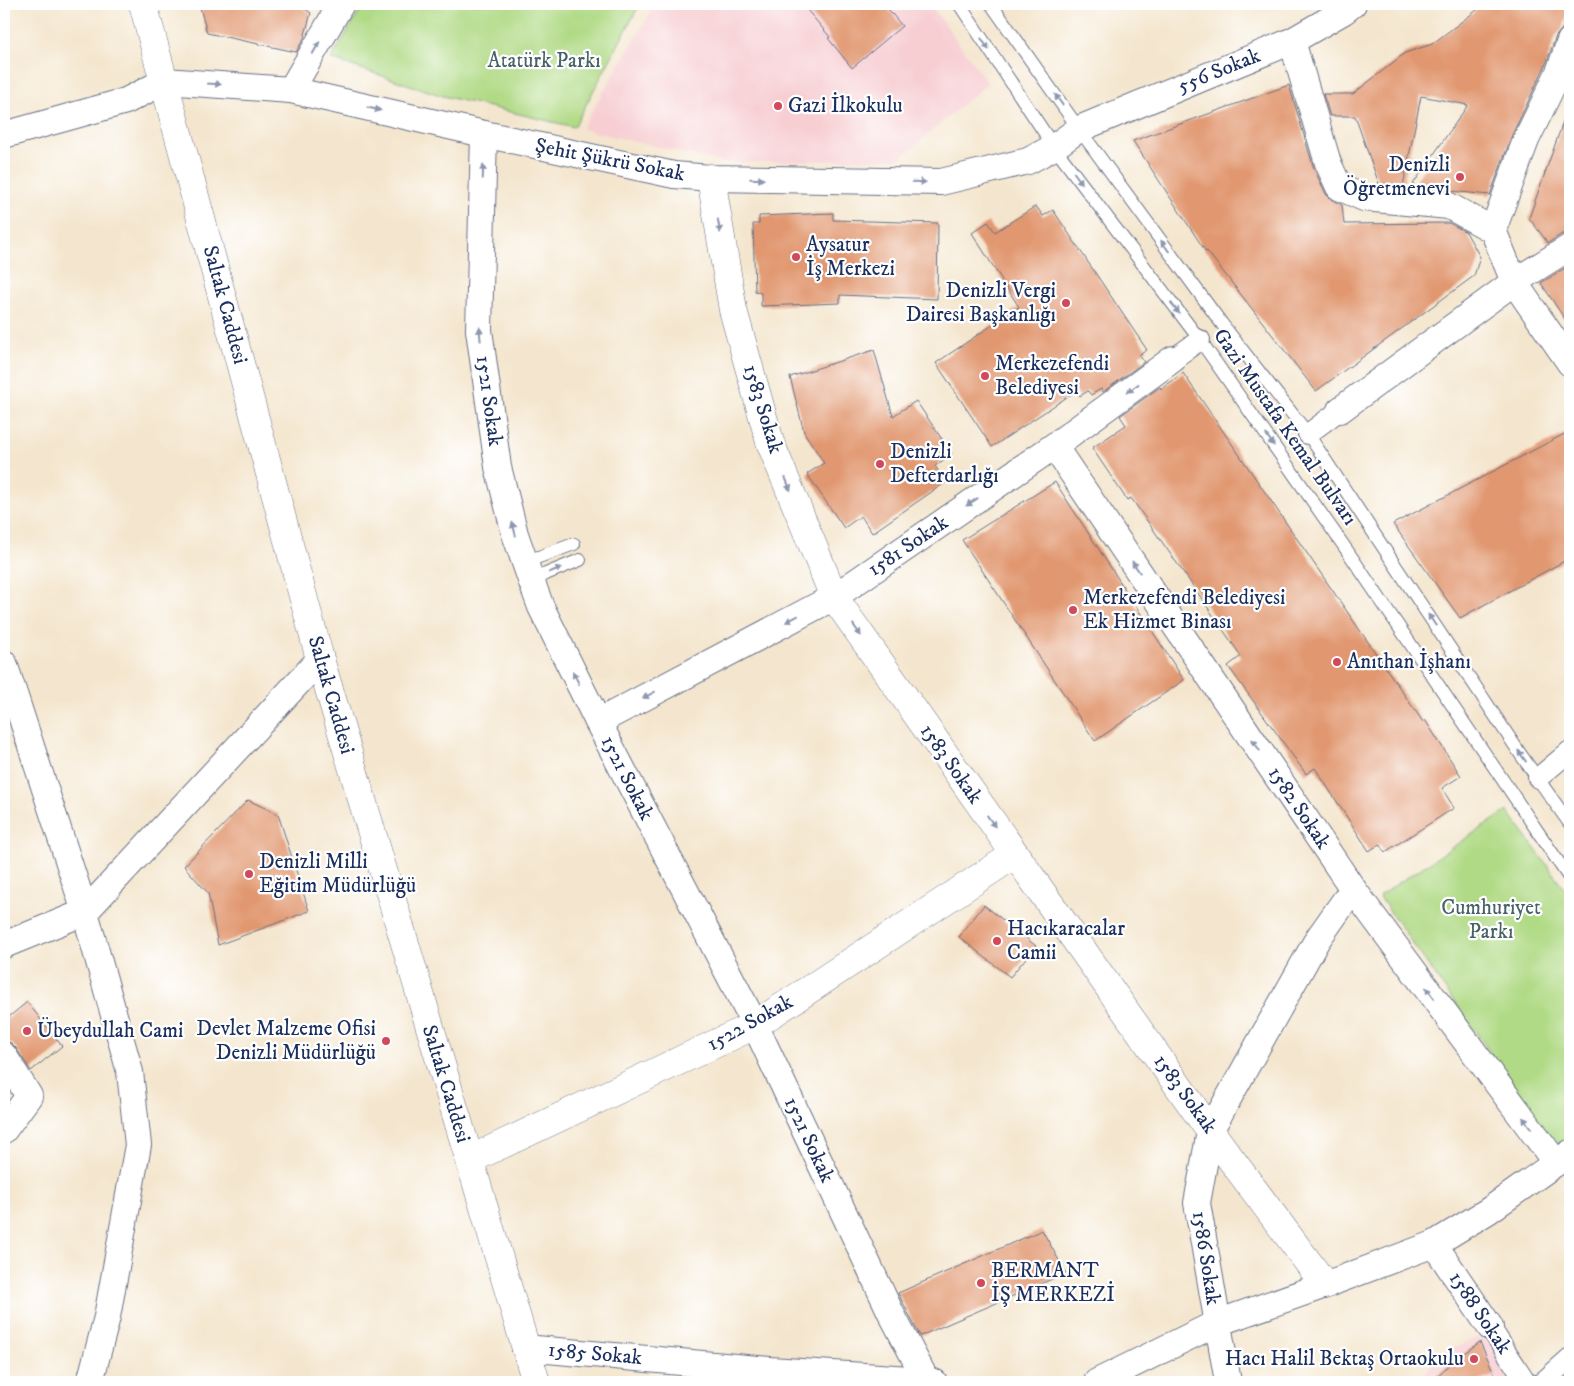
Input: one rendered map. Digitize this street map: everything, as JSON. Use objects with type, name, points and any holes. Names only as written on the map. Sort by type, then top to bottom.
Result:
[{"type":"main road","name":"Saltak Caddesi","points":[[143,4],[320,659],[536,1382]]},
{"type":"main road","name":"1583 Sokak","points":[[711,178],[733,310],[770,442],[834,597],[1014,855],[1210,1130],[1325,1285]]},
{"type":"main road","name":"1522 Sokak","points":[[469,1160],[755,1025],[1014,855]]},
{"type":"street","points":[[291,90],[341,4]]},
{"type":"street","name":"556 Sokak","points":[[1054,147],[1079,128],[1292,41],[1353,4]]},
{"type":"street","points":[[1292,41],[1328,163],[1339,187],[1364,198],[1449,206],[1493,230],[1514,282],[1570,363]]},
{"type":"street","points":[[1493,230],[1526,140],[1559,72],[1570,41]]},
{"type":"street","name":"Şehit Şükrü Sokak","points":[[165,81],[291,90],[674,175],[711,178],[941,182],[1028,161],[1054,147]]},
{"type":"street","points":[[4,135],[126,101],[165,81]]},
{"type":"street","name":"1521 Sokak","points":[[484,134],[479,330],[498,467],[515,534],[541,608],[755,1025],[891,1313],[930,1381]]},
{"type":"street","points":[[1308,434],[1514,282],[1570,247]]},
{"type":"street","name":"1581 Sokak","points":[[598,722],[834,597],[1054,446],[1200,340]]},
{"type":"street","name":"1582 Sokak","points":[[1054,446],[1353,889],[1563,1158]]},
{"type":"street","points":[[4,945],[85,912],[320,659]]},
{"type":"street","points":[[4,663],[85,912],[130,1072],[138,1145],[107,1317],[90,1382]]},
{"type":"street","points":[[1538,778],[1570,751]]},
{"type":"street","name":"1586 Sokak","points":[[1097,1382],[1217,1323],[1196,1203],[1210,1130],[1317,940],[1353,889]]},
{"type":"street","points":[[4,1056],[29,1096],[4,1130]]},
{"type":"street","points":[[1228,1382],[1217,1323],[1434,1244],[1488,1211],[1563,1158]]},
{"type":"street","name":"1588 Sokak","points":[[1434,1244],[1526,1382]]},
{"type":"street","name":"1585 Sokak","points":[[525,1348],[770,1370],[930,1381]]},
{"type":"street","points":[[1543,1382],[1570,1358]]},
{"type":"lane","name":"Gazi Mustafa Kemal Bulvarı","points":[[958,4],[1054,147],[1200,340],[1346,549],[1570,879]]},
{"type":"lane","name":"Gazi Mustafa Kemal Bulvarı","points":[[991,4],[1222,324],[1308,434],[1570,824]]},
{"type":"lane","points":[[528,571],[574,544]]},
{"type":"lane","points":[[528,571],[580,560]]},
{"type":"shaded area","name":"Gazi İlkokulu","points":[[656,4],[930,4],[988,83],[899,159],[726,163],[581,129]]},
{"type":"shaded area","name":"Hacı Halil Bektaş Ortaokulu","points":[[1475,1338],[1495,1339],[1524,1382],[1419,1382],[1429,1367],[1450,1350]]},
{"type":"green space","name":"Atatürk Parkı","points":[[364,4],[640,4],[574,127],[443,96],[331,59]]},
{"type":"green space","name":"Cumhuriyet Parkı","points":[[1507,811],[1570,896],[1570,1140],[1558,1148],[1379,896]]},
{"type":"building","points":[[199,4],[298,4],[311,13],[304,38],[296,52],[207,33]]},
{"type":"building","points":[[802,4],[884,4],[902,26],[852,68],[828,38],[830,37]]},
{"type":"building","points":[[1485,4],[1570,4],[1562,29],[1556,36],[1545,66],[1512,135],[1490,195],[1411,187],[1468,105],[1421,96],[1403,186],[1379,184],[1355,116],[1330,116],[1323,94],[1353,94],[1405,53],[1432,44]]},
{"type":"building","points":[[1289,85],[1314,169],[1326,194],[1332,200],[1342,205],[1344,224],[1449,223],[1466,232],[1480,257],[1474,276],[1316,391],[1206,252],[1133,141]]},
{"type":"building","points":[[1567,111],[1570,112],[1570,232],[1562,234],[1548,243],[1529,218]]},
{"type":"building","points":[[1036,206],[1043,216],[1053,210],[1147,350],[1139,355],[1144,362],[1103,392],[1101,389],[1091,395],[1088,391],[1080,396],[1076,391],[992,447],[936,363],[1019,307],[972,233],[988,222],[995,232]]},
{"type":"building","points":[[833,213],[833,220],[938,223],[937,299],[840,295],[840,303],[761,306],[761,293],[755,291],[753,224],[759,224],[759,216]]},
{"type":"building","points":[[1570,265],[1570,327],[1541,283]]},
{"type":"building","name":"Denizli Defterdarlığı","points":[[874,350],[893,416],[916,401],[952,454],[935,466],[946,482],[872,533],[861,516],[844,528],[807,474],[824,463],[804,432],[790,377]]},
{"type":"building","points":[[1183,373],[1423,722],[1425,720],[1461,776],[1442,788],[1454,808],[1385,852],[1380,844],[1369,851],[1315,768],[1306,774],[1228,666],[1241,656],[1131,498],[1127,500],[1092,448],[1126,425],[1120,416]]},
{"type":"building","points":[[1570,431],[1570,558],[1460,618],[1393,524]]},
{"type":"building","name":"Merkezefendi Belediyesi Ek Hizmet Binası","points":[[1055,482],[1184,680],[1095,741],[962,540]]},
{"type":"building","points":[[248,800],[278,814],[309,911],[218,945],[208,893],[184,866]]},
{"type":"building","name":"Hacıkaracalar Camii","points":[[984,905],[1036,946],[1010,977],[959,937]]},
{"type":"building","name":"Übeydullah Cami","points":[[27,1002],[62,1046],[31,1071],[16,1048],[11,1043],[4,1041],[4,1021]]},
{"type":"building","name":"BERMANT İŞ MERKEZİ","points":[[1042,1230],[1066,1273],[920,1336],[898,1293]]},
{"type":"building","points":[[1480,1342],[1495,1375],[1477,1382],[1431,1382],[1454,1360]]},
{"type":"place","name":"Gazi İlkokulu","points":[[778,106]]},
{"type":"place","name":"Denizli Öğretmenevi","points":[[1460,177]]},
{"type":"place","name":"Aysatur İş Merkezi","points":[[796,257]]},
{"type":"place","name":"Denizli Vergi Dairesi Başkanlığı","points":[[1066,303]]},
{"type":"place","name":"Merkezefendi Belediyesi","points":[[985,376]]},
{"type":"place","name":"Denizli Defterdarlığı","points":[[880,464]]},
{"type":"place","name":"Merkezefendi Belediyesi Ek Hizmet Binası","points":[[1073,610]]},
{"type":"place","name":"Anıthan İşhanı","points":[[1337,662]]},
{"type":"place","name":"Denizli Milli Eğitim Müdürlüğü","points":[[249,874]]},
{"type":"place","name":"Hacıkaracalar Camii","points":[[997,941]]},
{"type":"place","name":"Übeydullah Cami","points":[[27,1031]]},
{"type":"place","name":"Devlet Malzeme Ofisi Denizli Müdürlüğü","points":[[386,1041]]},
{"type":"place","name":"BERMANT İŞ MERKEZİ","points":[[981,1283]]},
{"type":"place","name":"Hacı Halil Bektaş Ortaokulu","points":[[1474,1359]]}]
